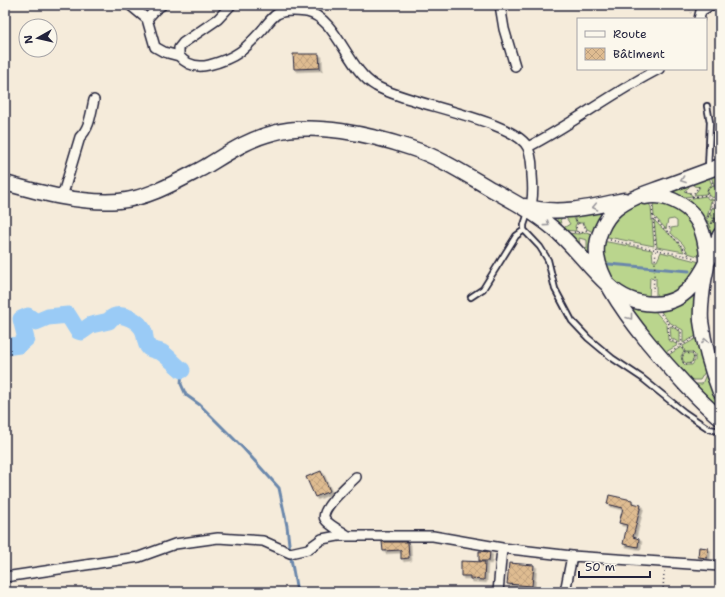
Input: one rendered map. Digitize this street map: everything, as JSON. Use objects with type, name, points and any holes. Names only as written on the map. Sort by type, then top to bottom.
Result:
[{"type":"main road","points":[[5,183],[62,197],[97,201],[118,201],[143,196],[174,183],[245,144],[270,133],[295,129],[313,129],[378,138],[412,148],[447,163],[530,209],[554,229],[608,285],[661,358],[681,381],[720,418]]},
{"type":"main road","points":[[714,168],[633,199],[617,208],[611,214],[598,238],[596,254],[599,266],[608,285],[626,299],[639,303],[664,303],[680,296],[694,284],[708,261],[720,235]]},
{"type":"main road","points":[[530,209],[582,209],[652,195],[672,200],[684,207],[697,221],[708,261],[702,298],[703,332],[712,371],[720,392]]},
{"type":"street","points":[[130,5],[148,19],[155,47],[164,52],[179,56],[185,62],[204,66],[227,60],[243,50],[276,14],[285,11],[308,12],[320,18],[329,27],[360,74],[374,86],[392,95],[487,122],[504,130],[528,147],[532,162],[533,183],[530,209]]},
{"type":"street","points":[[148,19],[156,9],[162,5]]},
{"type":"street","points":[[179,56],[179,48],[183,43],[218,19],[231,5]]},
{"type":"street","points":[[500,5],[504,28],[515,66]]},
{"type":"street","points":[[699,18],[701,11],[711,5]]},
{"type":"street","points":[[528,147],[560,130],[630,84],[657,70]]},
{"type":"street","points":[[62,197],[80,137],[85,133],[88,125],[94,100]]},
{"type":"street","points":[[348,536],[325,520],[324,516],[326,508],[356,477]]},
{"type":"street","points":[[5,577],[139,557],[175,544],[218,538],[263,541],[290,553],[308,549],[322,538],[348,536],[433,536],[502,548],[572,556],[664,564],[720,566]]},
{"type":"street","points":[[498,592],[502,548]]},
{"type":"street","points":[[565,592],[572,556]]},
{"type":"lane","points":[[707,106],[714,168]]},
{"type":"lane","points":[[530,209],[524,225],[524,230],[540,247],[548,260],[555,289],[572,321],[588,338],[684,412],[709,429],[720,431]]},
{"type":"lane","points":[[471,297],[483,289],[516,236],[524,230]]},
{"type":"path","points":[[672,200],[707,195],[714,198],[720,193],[718,187],[713,185],[708,188],[707,195]]},
{"type":"path","points":[[652,207],[656,249],[654,279]]},
{"type":"path","points":[[697,221],[708,217],[711,207]]},
{"type":"path","points":[[569,210],[578,223],[584,224],[586,230],[595,234],[598,238],[708,261]]},
{"type":"path","points":[[709,213],[712,218],[720,219]]},
{"type":"path","points":[[653,216],[668,233],[677,240],[689,256]]},
{"type":"path","points":[[577,232],[576,226],[578,223]]},
{"type":"path","points":[[668,233],[670,226]]},
{"type":"path","points":[[653,304],[668,323],[681,331],[682,346],[685,353]]},
{"type":"path","points":[[668,323],[669,339],[682,346]]},
{"type":"path","points":[[661,358],[703,332]]},
{"type":"path","points":[[685,353],[692,354],[694,358],[692,363],[686,364],[682,361],[682,356],[685,353]]},
{"type":"path","points":[[663,592],[664,564]]},
{"type":"green space","points":[[720,171],[720,189],[714,184],[710,174]]},
{"type":"green space","points":[[708,175],[712,185],[708,187],[706,194],[694,195],[700,187],[694,186],[691,181]]},
{"type":"green space","points":[[689,182],[689,187],[684,191],[690,193],[692,196],[678,198],[660,192]]},
{"type":"green space","points":[[711,187],[715,187],[717,188],[717,196],[711,197],[708,194],[708,190]]},
{"type":"green space","points":[[720,195],[720,219],[712,218],[717,220],[712,221],[711,224],[713,222],[720,221],[710,242],[702,220],[708,222],[711,228],[708,221],[704,220],[708,218],[709,214],[712,217],[710,213],[712,208],[717,208],[718,202],[715,200],[711,201],[707,217],[702,219],[680,200],[706,196],[708,199],[714,200]]},
{"type":"green space","points":[[647,201],[651,207],[654,246],[603,236],[606,230],[628,206]]},
{"type":"green space","points":[[662,201],[685,214],[696,232],[701,257],[688,253],[683,244],[671,233],[671,228],[677,227],[677,221],[674,219],[668,220],[666,229],[654,216],[653,202]]},
{"type":"green space","points":[[611,207],[595,233],[587,229],[584,223],[578,223],[572,214]]},
{"type":"green space","points":[[558,214],[571,214],[577,223],[575,226],[576,231],[560,230],[570,224],[565,216],[560,220],[562,227],[556,226]]},
{"type":"green space","points":[[654,220],[679,243],[684,252],[657,247]]},
{"type":"green space","points":[[586,232],[595,235],[593,263],[581,247],[587,249],[587,240],[579,238],[580,247],[564,233],[580,234]]},
{"type":"green space","points":[[602,241],[652,250],[653,261],[657,261],[661,252],[700,262],[697,270],[689,282],[677,291],[656,300],[656,278],[650,277],[649,300],[617,286],[605,270]]},
{"type":"green space","points":[[699,287],[698,335],[683,343],[683,330],[669,322],[659,309]]},
{"type":"green space","points":[[629,306],[654,310],[667,325],[668,340],[678,345],[664,353]]},
{"type":"green space","points":[[670,326],[680,331],[680,343],[671,338]]},
{"type":"green space","points":[[699,337],[706,370],[700,380],[688,380],[667,356],[681,347],[684,352],[681,356],[683,363],[685,365],[692,365],[695,361],[695,355],[692,352],[685,352],[683,346]]},
{"type":"green space","points":[[688,352],[692,354],[694,358],[692,362],[688,364],[684,362],[682,358],[684,354]]},
{"type":"green space","points":[[707,372],[720,402],[720,411],[692,384],[702,384]]},
{"type":"building","points":[[293,54],[319,54],[320,68],[294,69]]},
{"type":"building","points":[[321,471],[330,491],[315,497],[306,477]]},
{"type":"building","points":[[609,495],[632,500],[632,503],[641,505],[633,537],[639,539],[638,547],[623,544],[627,525],[619,523],[623,508],[607,504]]},
{"type":"building","points":[[382,542],[408,542],[409,558],[401,559],[401,550],[383,551]]},
{"type":"building","points":[[699,547],[708,548],[707,558],[698,557]]},
{"type":"building","points":[[479,551],[490,552],[489,561],[479,561]]},
{"type":"building","points":[[461,561],[485,562],[484,580],[470,579],[470,576],[461,576]]},
{"type":"building","points":[[509,563],[534,565],[532,586],[507,584]]},
{"type":"waterway","points":[[609,264],[689,271]]},
{"type":"waterway","points":[[5,347],[19,345],[26,339],[21,319],[28,316],[36,322],[48,317],[68,315],[78,331],[81,332],[91,325],[109,321],[112,317],[121,316],[135,321],[142,328],[149,348],[160,351],[182,370]]},
{"type":"waterway","points":[[182,370],[181,384],[186,395],[200,405],[244,449],[279,488],[287,526],[297,592]]}]
